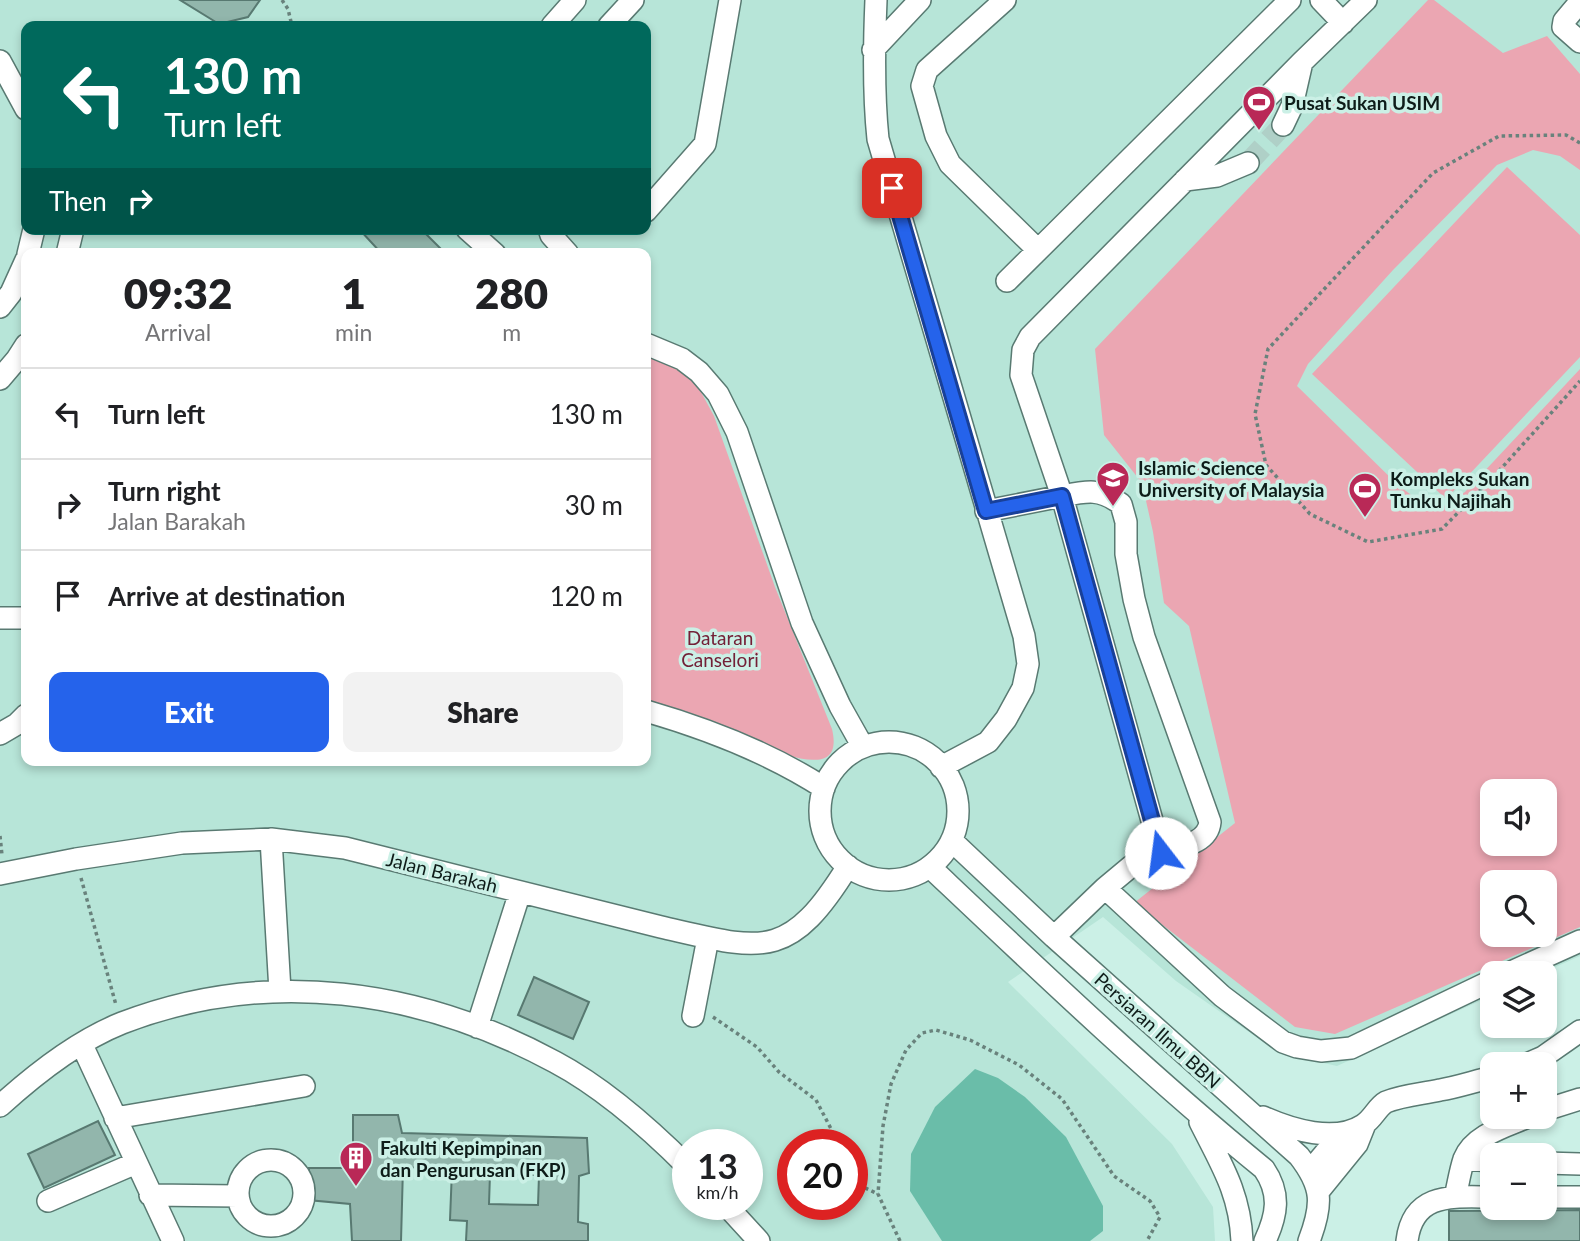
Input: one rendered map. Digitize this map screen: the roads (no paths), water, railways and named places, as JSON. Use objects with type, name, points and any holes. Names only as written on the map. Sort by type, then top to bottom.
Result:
[{"type":"street","points":[[556,21],[575,0]]},
{"type":"street","points":[[614,21],[634,0]]},
{"type":"street","points":[[651,205],[705,144],[730,0]]},
{"type":"street","points":[[893,0],[876,9],[873,50],[878,139],[1024,636],[1028,664],[1023,688],[1006,719],[988,742],[941,766]]},
{"type":"street","points":[[873,50],[920,0]]},
{"type":"street","points":[[1005,0],[927,70],[922,86],[936,136],[950,164],[1038,250]]},
{"type":"street","points":[[1321,0],[1343,23]]},
{"type":"street","points":[[1161,853],[1062,496],[1024,388],[1020,363],[1023,350],[1030,337],[1366,0]]},
{"type":"street","points":[[1580,2],[1564,21],[1563,27],[1580,42]]},
{"type":"street","points":[[1007,281],[1278,4]]},
{"type":"street","points":[[0,61],[21,100]]},
{"type":"street","points":[[1283,125],[1295,95],[1302,62]]},
{"type":"street","points":[[1185,180],[1217,176],[1248,163]]},
{"type":"street","points":[[474,235],[488,248]]},
{"type":"street","points":[[0,307],[11,293],[21,271]]},
{"type":"street","points":[[651,346],[682,359],[699,372],[718,394],[737,432],[802,623],[840,706],[863,747]]},
{"type":"street","points":[[0,379],[21,353]]},
{"type":"street","points":[[986,511],[1090,491],[1112,497],[1121,504],[1126,522],[1126,554],[1140,625],[1210,822],[1208,832],[1199,840],[1135,863],[1054,937]]},
{"type":"street","points":[[0,618],[21,618]]},
{"type":"street","points":[[651,712],[761,753],[796,770],[824,788]]},
{"type":"street","points":[[0,734],[21,720]]},
{"type":"street","points":[[884,743],[905,745],[925,753],[941,766],[952,783],[958,802],[957,822],[951,841],[943,855],[930,867],[911,877],[889,880],[867,877],[848,866],[832,851],[823,831],[820,809],[824,788],[833,771],[846,757],[863,747],[884,743]]},
{"type":"street","points":[[271,839],[280,991]]},
{"type":"street","name":"Jalan Barakah","points":[[0,874],[181,843],[271,839],[345,848],[708,938],[760,944],[783,939],[802,927],[827,899],[848,866]]},
{"type":"street","name":"Persiaran Ilmu BBN","points":[[951,841],[1298,1156],[1310,1171],[1318,1192],[1318,1205],[1310,1239]]},
{"type":"street","name":"Persiaran Ilmu BBN","points":[[930,867],[1196,1113],[1264,1169],[1276,1195],[1272,1226],[1265,1241]]},
{"type":"street","points":[[1105,888],[1222,996],[1283,1042],[1297,1047],[1321,1051],[1351,1048],[1480,986]]},
{"type":"street","points":[[477,1027],[520,892]]},
{"type":"street","points":[[695,1011],[708,938]]},
{"type":"street","points":[[1536,961],[1580,942]]},
{"type":"street","points":[[0,1106],[67,1053],[121,1024],[171,1007],[204,1000],[280,991],[332,992],[387,999],[477,1027],[512,1041],[557,1063],[617,1103],[672,1153]]},
{"type":"street","points":[[1550,1052],[1580,1031]]},
{"type":"street","points":[[82,1045],[173,1241]]},
{"type":"street","points":[[1310,1171],[1355,1134],[1383,1103],[1480,1080]]},
{"type":"street","points":[[116,1118],[304,1086]]},
{"type":"street","points":[[1225,1090],[1258,1115],[1279,1125],[1315,1133],[1355,1134]]},
{"type":"street","points":[[1557,1106],[1580,1099]]},
{"type":"street","points":[[1196,1113],[1235,1193],[1242,1241]]},
{"type":"street","points":[[1455,1197],[1464,1159],[1469,1150],[1480,1140],[1503,1129]]},
{"type":"street","points":[[1318,1192],[1355,1134]]},
{"type":"street","points":[[1464,1159],[1480,1160]]},
{"type":"street","points":[[48,1201],[136,1163]]},
{"type":"street","points":[[1557,1163],[1580,1164]]},
{"type":"street","points":[[150,1195],[238,1196]]},
{"type":"street","points":[[1407,1241],[1408,1228],[1414,1217],[1434,1200],[1480,1197]]},
{"type":"street","points":[[1557,1197],[1580,1197]]},
{"type":"street","points":[[737,1220],[750,1238]]},
{"type":"tunnel","points":[[1248,163],[1283,125]]},
{"type":"place","name":"Pusat Sukan USIM","points":[[1259,132]]},
{"type":"place","name":"Islamic Science University of Malaysia","points":[[1113,508]]},
{"type":"place","name":"Kompleks Sukan Tunku Najihah","points":[[1365,519]]},
{"type":"place","name":"Fakulti Kepimpinan dan Pengurusan (FKP)","points":[[356,1188]]},
{"type":"park label","name":"Dataran Canselori","points":[[720,648]]}]
